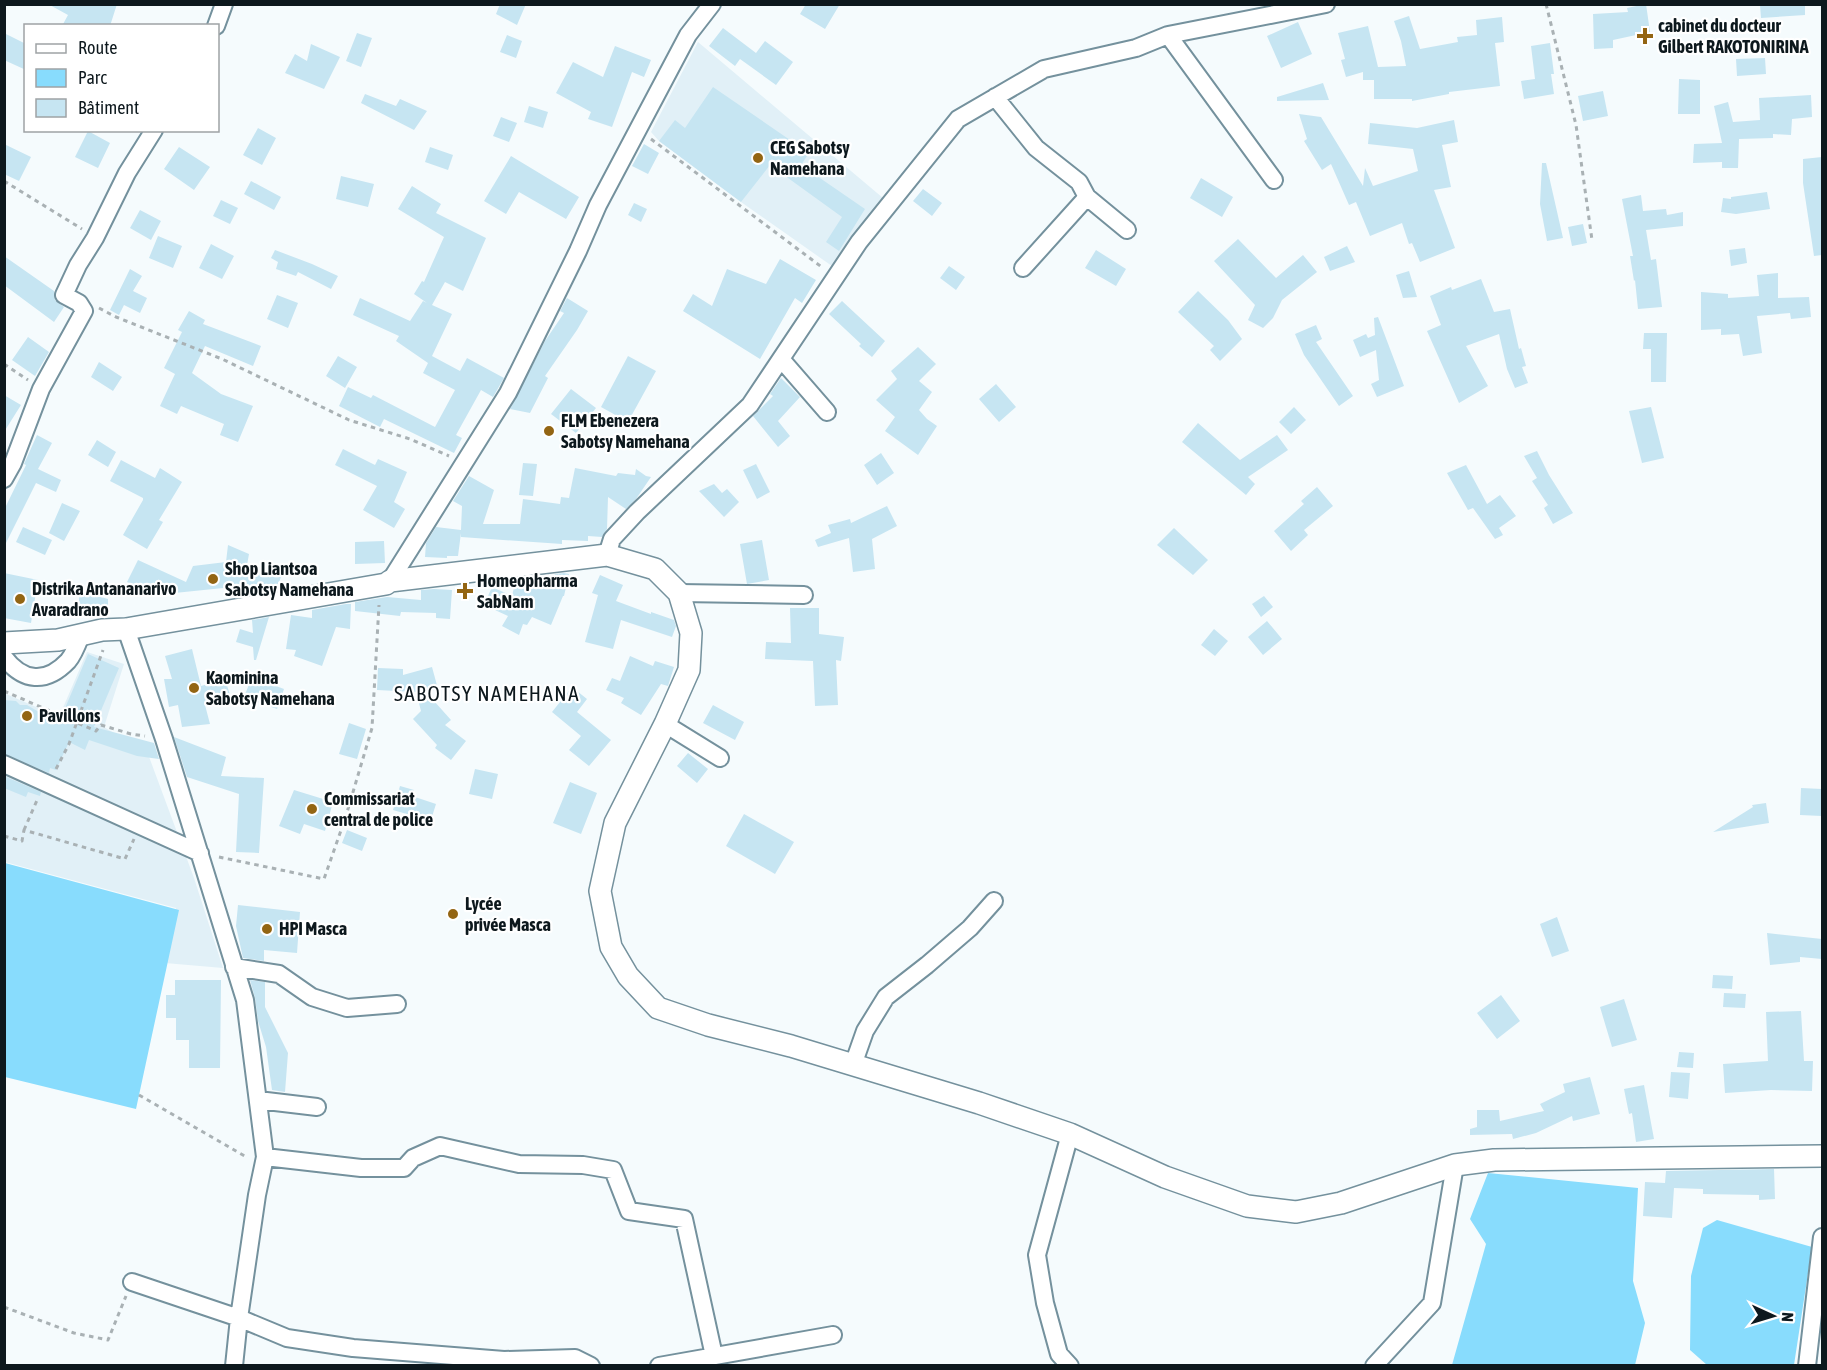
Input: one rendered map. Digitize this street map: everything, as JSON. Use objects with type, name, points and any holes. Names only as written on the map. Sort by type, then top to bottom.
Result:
[{"type":"main road","points":[[4,643],[58,640],[102,630],[126,629],[388,582],[607,555],[656,569],[679,593],[691,633],[689,670],[665,724],[615,823],[600,891],[611,947],[628,976],[658,1008],[708,1025],[790,1046],[979,1103],[1070,1134],[1165,1177],[1246,1206],[1296,1212],[1341,1203],[1455,1165],[1494,1160],[1822,1156]]},
{"type":"street","points":[[217,24],[224,4]]},
{"type":"street","points":[[388,582],[508,393],[637,129],[688,35],[712,4]]},
{"type":"street","points":[[607,555],[612,539],[637,512],[750,405],[859,242],[958,119],[1044,69],[1136,48],[1168,35],[1326,4]]},
{"type":"street","points":[[1168,35],[1274,180]]},
{"type":"street","points":[[995,97],[1036,148],[1079,182],[1087,197],[1127,230]]},
{"type":"street","points":[[4,479],[13,463],[41,390],[84,311],[80,303],[64,294],[127,173],[153,132]]},
{"type":"street","points":[[1023,268],[1087,197]]},
{"type":"street","points":[[781,359],[827,412]]},
{"type":"street","points":[[679,593],[804,595]]},
{"type":"street","points":[[126,629],[164,739],[245,1000],[264,1162],[239,1318],[234,1365]]},
{"type":"street","points":[[4,657],[15,671],[32,677],[50,675],[70,659],[81,635]]},
{"type":"street","points":[[665,724],[720,758]]},
{"type":"street","points":[[4,764],[200,853]]},
{"type":"street","points":[[853,1065],[865,1031],[886,996],[970,928],[994,901]]},
{"type":"street","points":[[234,967],[279,974],[312,997],[347,1008],[397,1004]]},
{"type":"street","points":[[258,1100],[317,1107]]},
{"type":"street","points":[[1070,1134],[1037,1255],[1045,1303],[1059,1354],[1070,1365]]},
{"type":"street","points":[[264,1162],[361,1168],[404,1168],[413,1158],[440,1146],[519,1164],[583,1165],[613,1170],[629,1211],[684,1219],[714,1356]]},
{"type":"street","points":[[1374,1365],[1432,1303],[1455,1165]]},
{"type":"street","points":[[1807,1365],[1822,1237]]},
{"type":"street","points":[[132,1282],[239,1318],[287,1338],[352,1348],[504,1360],[575,1358],[591,1365]]},
{"type":"street","points":[[659,1365],[833,1335]]},
{"type":"path","points":[[1546,4],[1576,125],[1592,240]]},
{"type":"path","points":[[637,129],[835,277]]},
{"type":"path","points":[[4,181],[95,238]]},
{"type":"path","points":[[80,303],[98,308],[222,360],[349,420],[410,439],[464,464]]},
{"type":"path","points":[[4,364],[41,390]]},
{"type":"path","points":[[200,853],[324,879],[338,841],[372,728],[379,596],[388,582]]},
{"type":"path","points":[[4,836],[22,842],[24,830],[49,772],[56,771],[103,654],[102,630]]},
{"type":"path","points":[[4,691],[96,731],[101,725],[130,734],[164,739]]},
{"type":"path","points":[[24,830],[125,859],[135,837],[152,842],[156,834]]},
{"type":"path","points":[[139,1095],[264,1162]]},
{"type":"path","points":[[4,1306],[74,1333],[108,1340],[132,1282]]},
{"type":"shaded area","name":"CEG Sabotsy Namehana","points":[[698,42],[883,198],[839,271],[741,202],[659,141],[651,132]]},
{"type":"shaded area","points":[[87,652],[124,664],[104,727],[148,754],[194,878],[223,968],[165,963],[176,908],[5,862],[4,693],[59,717]]},
{"type":"green space","points":[[5,863],[179,910],[136,1109],[5,1077]]},
{"type":"green space","points":[[1488,1173],[1638,1188],[1633,1281],[1645,1323],[1635,1365],[1452,1365],[1486,1244],[1470,1219]]},
{"type":"green space","points":[[1717,1220],[1812,1247],[1794,1365],[1707,1365],[1690,1350],[1691,1276],[1703,1228]]},
{"type":"building","points":[[48,4],[117,4],[111,24],[63,24],[68,15]]},
{"type":"building","points":[[500,4],[526,4],[517,25],[496,14]]},
{"type":"building","points":[[806,4],[840,4],[825,29],[800,14]]},
{"type":"building","points":[[1646,4],[1650,32],[1613,40],[1613,48],[1594,49],[1593,14],[1628,12],[1627,8]]},
{"type":"building","points":[[1805,4],[1805,15],[1761,18],[1760,5]]},
{"type":"building","points":[[1409,16],[1420,49],[1458,42],[1457,37],[1477,35],[1476,20],[1502,17],[1504,42],[1495,43],[1500,86],[1449,92],[1449,94],[1412,101],[1412,99],[1374,99],[1374,80],[1363,80],[1363,72],[1346,77],[1341,60],[1345,59],[1338,33],[1368,26],[1378,67],[1406,66],[1394,21]]},
{"type":"building","points":[[1298,22],[1312,54],[1281,68],[1267,36]]},
{"type":"building","points":[[723,28],[756,53],[765,41],[793,62],[776,85],[740,59],[735,66],[709,46]]},
{"type":"building","points":[[4,33],[24,43],[24,69],[4,60]]},
{"type":"building","points":[[357,33],[372,38],[361,67],[346,61]]},
{"type":"building","points":[[507,35],[522,41],[516,58],[500,52]]},
{"type":"building","points":[[1550,43],[1554,94],[1524,99],[1521,81],[1535,79],[1531,46]]},
{"type":"building","points":[[311,44],[340,57],[324,89],[285,73],[295,54],[307,61]]},
{"type":"building","points":[[615,46],[651,60],[644,77],[632,72],[612,127],[588,119],[591,112],[556,93],[573,62],[603,77]]},
{"type":"building","points":[[1765,58],[1766,74],[1737,76],[1736,59]]},
{"type":"building","points":[[1679,79],[1700,80],[1700,114],[1678,114]]},
{"type":"building","points":[[1323,83],[1329,100],[1277,101],[1277,97]]},
{"type":"building","points":[[713,87],[809,153],[801,165],[865,209],[839,251],[826,242],[842,217],[770,165],[741,202],[659,141],[675,120],[685,128]]},
{"type":"building","points":[[1603,91],[1608,116],[1583,121],[1578,96]]},
{"type":"building","points":[[365,94],[396,106],[400,99],[427,111],[414,130],[361,103]]},
{"type":"building","points":[[1811,95],[1812,117],[1792,119],[1791,135],[1773,134],[1773,138],[1739,139],[1738,168],[1722,168],[1722,162],[1693,163],[1694,144],[1722,143],[1714,106],[1728,102],[1733,122],[1760,120],[1759,98]]},
{"type":"building","points":[[529,106],[548,112],[543,128],[524,122]]},
{"type":"building","points":[[1299,114],[1321,117],[1363,186],[1365,168],[1373,186],[1418,171],[1413,149],[1368,144],[1370,123],[1417,128],[1454,120],[1458,142],[1442,145],[1451,187],[1434,190],[1455,248],[1420,262],[1412,243],[1409,244],[1402,223],[1370,236],[1356,202],[1349,205],[1331,164],[1322,170],[1304,141],[1307,139]]},
{"type":"building","points":[[501,117],[517,123],[509,142],[493,136]]},
{"type":"building","points":[[258,128],[276,138],[262,165],[243,155]]},
{"type":"building","points":[[88,132],[110,143],[98,168],[75,157]]},
{"type":"building","points":[[4,144],[31,157],[19,181],[4,174]]},
{"type":"building","points":[[644,144],[659,153],[648,174],[632,166]]},
{"type":"building","points":[[179,147],[210,167],[194,190],[164,169]]},
{"type":"building","points":[[430,147],[453,155],[448,170],[425,162]]},
{"type":"building","points":[[511,156],[579,197],[566,219],[519,192],[506,214],[484,201]]},
{"type":"building","points":[[1822,157],[1822,255],[1814,256],[1803,183],[1803,159]]},
{"type":"building","points":[[1542,163],[1546,163],[1563,238],[1547,241],[1540,204]]},
{"type":"building","points":[[341,176],[374,184],[368,207],[336,199]]},
{"type":"building","points":[[1201,178],[1233,197],[1222,217],[1190,198]]},
{"type":"building","points":[[251,181],[281,197],[274,210],[244,194]]},
{"type":"building","points":[[412,186],[441,204],[436,213],[486,238],[463,291],[445,282],[432,305],[452,314],[432,356],[460,371],[467,358],[504,378],[493,397],[481,390],[456,435],[462,438],[454,453],[384,419],[380,427],[339,406],[348,387],[371,398],[373,395],[435,427],[455,390],[423,373],[428,363],[396,341],[399,336],[353,315],[360,298],[410,321],[423,301],[427,303],[414,294],[422,281],[424,282],[444,237],[398,209]]},
{"type":"building","points":[[923,189],[942,203],[932,216],[913,201]]},
{"type":"building","points":[[1767,192],[1770,209],[1736,214],[1721,212],[1723,198],[1731,199],[1731,197]]},
{"type":"building","points":[[1641,195],[1643,211],[1666,209],[1667,215],[1683,212],[1683,226],[1646,230],[1651,260],[1656,259],[1662,307],[1638,309],[1630,256],[1633,256],[1622,199]]},
{"type":"building","points":[[221,200],[238,208],[230,224],[213,216]]},
{"type":"building","points":[[634,203],[647,209],[641,222],[628,215]]},
{"type":"building","points":[[140,210],[161,221],[151,240],[130,228]]},
{"type":"building","points":[[1583,224],[1587,243],[1572,246],[1568,227]]},
{"type":"building","points":[[158,236],[182,246],[173,268],[149,258]]},
{"type":"building","points":[[1238,239],[1276,278],[1303,255],[1317,272],[1282,300],[1273,318],[1263,328],[1248,320],[1255,305],[1214,261]]},
{"type":"building","points":[[211,244],[234,256],[222,279],[199,268]]},
{"type":"building","points":[[1347,246],[1355,262],[1330,271],[1324,257]]},
{"type":"building","points":[[1745,248],[1747,263],[1731,266],[1729,250]]},
{"type":"building","points":[[275,250],[338,276],[331,289],[298,272],[296,276],[276,269],[278,262],[271,258]]},
{"type":"building","points":[[1096,250],[1126,269],[1116,286],[1085,268]]},
{"type":"building","points":[[4,256],[54,291],[55,300],[64,307],[54,322],[4,285]]},
{"type":"building","points":[[780,259],[816,280],[802,303],[795,298],[760,359],[683,311],[693,294],[712,306],[727,269],[766,284]]},
{"type":"building","points":[[949,266],[965,277],[956,290],[940,278]]},
{"type":"building","points":[[130,269],[142,276],[133,291],[147,298],[140,313],[124,305],[119,315],[110,310]]},
{"type":"building","points":[[1409,271],[1417,297],[1403,298],[1396,275]]},
{"type":"building","points":[[1778,273],[1778,298],[1809,297],[1811,317],[1791,319],[1790,313],[1757,316],[1762,353],[1743,356],[1739,334],[1721,335],[1721,329],[1701,330],[1701,292],[1728,294],[1728,298],[1759,296],[1757,275]]},
{"type":"building","points":[[1481,279],[1494,312],[1510,309],[1519,349],[1521,348],[1526,366],[1522,367],[1528,383],[1515,388],[1507,369],[1499,334],[1466,346],[1488,386],[1459,403],[1427,331],[1441,325],[1430,296],[1451,287],[1452,290]]},
{"type":"building","points":[[1198,291],[1228,320],[1242,339],[1220,361],[1210,350],[1214,346],[1178,312]]},
{"type":"building","points":[[277,295],[298,303],[288,328],[267,319]]},
{"type":"building","points":[[567,298],[588,311],[545,376],[548,378],[530,413],[510,409],[545,341],[564,313],[560,311]]},
{"type":"building","points":[[842,301],[885,341],[872,357],[829,314]]},
{"type":"building","points":[[189,311],[205,320],[203,324],[261,346],[253,366],[205,346],[192,373],[221,394],[253,406],[238,442],[220,435],[224,424],[181,406],[177,414],[160,406],[175,374],[164,368],[182,332],[178,330]]},
{"type":"building","points":[[1378,317],[1404,386],[1377,397],[1371,384],[1379,380],[1376,350],[1360,357],[1353,340],[1366,334],[1368,338],[1375,335],[1374,318]]},
{"type":"building","points":[[1316,325],[1322,339],[1316,342],[1353,396],[1339,406],[1304,355],[1295,334]]},
{"type":"building","points":[[1644,333],[1667,333],[1666,382],[1651,382],[1651,349],[1643,349]]},
{"type":"building","points":[[28,337],[49,352],[35,376],[12,360]]},
{"type":"building","points":[[918,347],[936,364],[919,381],[932,392],[919,410],[937,426],[918,455],[885,431],[895,417],[876,400],[897,379],[891,371]]},
{"type":"building","points":[[338,356],[357,367],[345,388],[326,376]]},
{"type":"building","points":[[628,356],[656,371],[628,422],[601,407]]},
{"type":"building","points":[[99,362],[122,377],[113,391],[91,377]]},
{"type":"building","points":[[781,378],[800,397],[778,421],[790,436],[778,447],[753,416],[773,396],[770,394]]},
{"type":"building","points":[[996,384],[1016,407],[999,422],[979,399]]},
{"type":"building","points":[[571,389],[596,408],[576,433],[551,414]]},
{"type":"building","points":[[4,395],[21,405],[4,432]]},
{"type":"building","points":[[1294,407],[1306,420],[1291,434],[1279,422]]},
{"type":"building","points":[[1651,407],[1664,458],[1642,463],[1629,411]]},
{"type":"building","points":[[1198,423],[1240,460],[1277,435],[1288,450],[1248,477],[1255,484],[1246,495],[1182,442]]},
{"type":"building","points":[[37,435],[52,443],[38,469],[61,480],[56,492],[36,483],[4,547],[4,510],[26,465],[24,464]]},
{"type":"building","points":[[97,440],[116,452],[108,467],[88,455]]},
{"type":"building","points":[[343,449],[375,465],[378,459],[407,472],[394,502],[405,509],[394,528],[363,510],[377,486],[335,465]]},
{"type":"building","points":[[1537,451],[1573,513],[1553,524],[1544,508],[1548,505],[1532,481],[1537,478],[1524,456]]},
{"type":"building","points":[[881,453],[894,473],[877,485],[864,465]]},
{"type":"building","points":[[121,460],[155,478],[160,468],[182,482],[159,520],[163,522],[147,549],[123,535],[143,498],[110,481]]},
{"type":"building","points":[[523,463],[537,464],[533,496],[519,495]]},
{"type":"building","points":[[756,464],[770,492],[757,499],[743,470]]},
{"type":"building","points":[[1466,465],[1487,504],[1500,495],[1516,516],[1499,528],[1503,535],[1495,539],[1473,508],[1468,510],[1447,473]]},
{"type":"building","points":[[575,468],[616,476],[618,473],[635,475],[636,469],[651,477],[626,509],[608,497],[607,529],[602,537],[588,536],[588,541],[562,540],[562,544],[461,537],[461,533],[458,556],[425,557],[426,543],[436,527],[461,530],[462,506],[453,501],[469,476],[494,490],[483,524],[520,524],[523,499],[560,504],[561,497],[569,498]]},
{"type":"building","points":[[714,484],[722,493],[727,489],[739,502],[724,517],[699,491]]},
{"type":"building","points":[[1317,487],[1333,506],[1304,530],[1308,535],[1291,551],[1274,531],[1304,504],[1301,501]]},
{"type":"building","points":[[62,503],[80,511],[64,541],[49,533]]},
{"type":"building","points":[[887,506],[897,526],[872,539],[875,569],[853,572],[849,538],[818,547],[815,540],[831,533],[828,525],[850,519],[851,523]]},
{"type":"building","points":[[23,527],[52,540],[45,555],[16,542]]},
{"type":"building","points":[[1174,528],[1208,560],[1193,575],[1157,545]]},
{"type":"building","points":[[762,540],[769,580],[747,584],[740,544]]},
{"type":"building","points":[[384,541],[385,563],[355,564],[355,542]]},
{"type":"building","points":[[228,545],[249,554],[247,565],[283,570],[278,586],[273,586],[273,591],[251,594],[251,590],[233,587],[155,595],[127,582],[138,560],[186,582],[193,566],[226,562]]},
{"type":"building","name":"Distrika Antananarivo Avaradrano","points":[[4,573],[38,580],[31,623],[4,618]]},
{"type":"building","points":[[555,574],[569,574],[564,596],[551,625],[532,617],[527,625],[523,624],[519,635],[502,626],[508,616],[484,605],[492,587],[512,596],[516,579],[554,577]]},
{"type":"building","points":[[600,575],[623,585],[616,601],[674,620],[676,626],[672,637],[621,620],[613,649],[585,642],[598,595],[592,593]]},
{"type":"building","points":[[421,590],[452,590],[450,619],[436,618],[436,613],[401,612],[400,616],[355,611],[355,602],[387,597],[421,600]]},
{"type":"building","points":[[79,591],[108,599],[108,614],[79,614]]},
{"type":"building","points":[[1264,596],[1273,607],[1261,617],[1252,604]]},
{"type":"building","points":[[351,604],[350,629],[336,627],[322,666],[294,656],[296,650],[286,649],[291,615],[312,618],[312,610]]},
{"type":"building","points":[[790,608],[819,608],[819,634],[844,637],[841,661],[836,660],[838,705],[815,706],[813,661],[765,659],[766,642],[791,643]]},
{"type":"building","points":[[269,617],[256,660],[254,660],[253,647],[236,642],[240,629],[253,633],[252,620]]},
{"type":"building","points":[[1267,621],[1282,639],[1263,655],[1248,637]]},
{"type":"building","points":[[1214,629],[1228,641],[1215,656],[1201,645]]},
{"type":"building","points":[[192,649],[201,686],[225,679],[231,698],[205,705],[210,724],[182,727],[178,705],[169,707],[164,679],[172,679],[165,656]]},
{"type":"building","points":[[88,654],[119,668],[94,727],[154,743],[159,759],[137,756],[89,740],[85,750],[69,742],[56,770],[50,768],[49,773],[4,754],[4,700],[16,701],[20,705],[27,705],[44,715],[60,720]]},
{"type":"building","points":[[630,656],[653,666],[655,661],[674,667],[668,686],[661,684],[641,715],[621,703],[624,698],[606,690],[612,678],[620,681]]},
{"type":"building","points":[[432,667],[438,689],[426,692],[451,720],[445,725],[466,741],[451,760],[435,748],[437,745],[413,719],[421,711],[416,692],[377,690],[378,668],[403,669],[403,675]]},
{"type":"building","points":[[252,677],[284,689],[277,709],[244,697]]},
{"type":"building","points":[[572,687],[587,699],[577,712],[611,740],[589,766],[569,750],[581,736],[552,712]]},
{"type":"building","points":[[713,705],[744,722],[735,740],[703,723]]},
{"type":"building","points":[[349,723],[366,729],[357,759],[339,754]]},
{"type":"building","points":[[174,737],[226,757],[221,776],[264,778],[259,853],[236,852],[239,794],[187,777]]},
{"type":"building","points":[[688,753],[708,769],[697,783],[677,766]]},
{"type":"building","points":[[475,769],[498,774],[492,799],[469,794]]},
{"type":"building","points":[[4,776],[41,792],[40,796],[28,792],[26,797],[4,788]]},
{"type":"building","points":[[570,782],[597,793],[581,834],[553,823]]},
{"type":"building","points":[[400,786],[414,790],[412,796],[436,804],[429,826],[415,822],[417,817],[393,810]]},
{"type":"building","points":[[1801,788],[1822,789],[1822,816],[1800,815]]},
{"type":"building","points":[[294,790],[333,802],[325,831],[304,824],[300,834],[279,826]]},
{"type":"building","points":[[1766,803],[1769,823],[1713,832],[1753,807],[1752,805]]},
{"type":"building","points":[[744,814],[794,842],[775,874],[726,846]]},
{"type":"building","points":[[347,830],[367,838],[362,851],[342,843]]},
{"type":"building","name":"HPI Masca","points":[[238,905],[300,912],[297,953],[264,950],[264,961],[243,958],[236,926]]},
{"type":"building","points":[[1557,917],[1569,951],[1552,957],[1540,924]]},
{"type":"building","points":[[1767,933],[1822,939],[1822,959],[1800,957],[1800,962],[1770,965]]},
{"type":"building","points":[[1713,975],[1733,976],[1732,989],[1712,988]]},
{"type":"building","points":[[175,980],[221,980],[220,1068],[189,1068],[189,1040],[176,1040],[176,1018],[166,1018],[166,995],[175,995]]},
{"type":"building","points":[[250,980],[265,982],[265,1007],[288,1053],[285,1092],[272,1090],[266,1047]]},
{"type":"building","points":[[1724,993],[1746,994],[1745,1008],[1723,1007]]},
{"type":"building","points":[[1501,995],[1520,1021],[1497,1039],[1477,1013]]},
{"type":"building","points":[[1624,999],[1637,1040],[1612,1047],[1600,1007]]},
{"type":"building","points":[[1801,1011],[1804,1061],[1813,1061],[1812,1091],[1771,1090],[1725,1093],[1723,1064],[1768,1061],[1766,1012]]},
{"type":"building","points":[[1679,1052],[1694,1053],[1693,1068],[1677,1067]]},
{"type":"building","points":[[1671,1072],[1690,1073],[1688,1099],[1669,1097]]},
{"type":"building","points":[[1590,1077],[1600,1114],[1573,1121],[1572,1116],[1536,1133],[1513,1139],[1512,1134],[1470,1135],[1470,1129],[1477,1127],[1477,1110],[1499,1110],[1500,1121],[1544,1111],[1540,1104],[1565,1092],[1563,1084]]},
{"type":"building","points":[[1644,1085],[1654,1139],[1636,1142],[1632,1113],[1629,1114],[1624,1089]]},
{"type":"building","points":[[1774,1169],[1775,1199],[1759,1200],[1759,1195],[1703,1194],[1703,1189],[1674,1188],[1672,1218],[1643,1216],[1645,1182],[1665,1183],[1666,1171]]},
{"type":"place","name":"cabinet du docteur Gilbert RAKOTONIRINA","points":[[1645,36]]},
{"type":"place","name":"CEG Sabotsy Namehana","points":[[758,158]]},
{"type":"place","name":"FLM Ebenezera Sabotsy Namehana","points":[[549,431]]},
{"type":"place","name":"Shop Liantsoa Sabotsy Namehana","points":[[213,579]]},
{"type":"place","name":"Homeopharma SabNam","points":[[465,591]]},
{"type":"place","name":"Distrika Antananarivo Avaradrano","points":[[20,599]]},
{"type":"place","name":"Kaominina Sabotsy Namehana","points":[[194,688]]},
{"type":"place","name":"Pavillons","points":[[27,716]]},
{"type":"place","name":"Commissariat central de police","points":[[312,809]]},
{"type":"place","name":"Lycée privée Masca","points":[[453,914]]},
{"type":"place","name":"HPI Masca","points":[[267,929]]},
{"type":"district","name":"SABOTSY NAMEHANA","points":[[487,694]]}]
